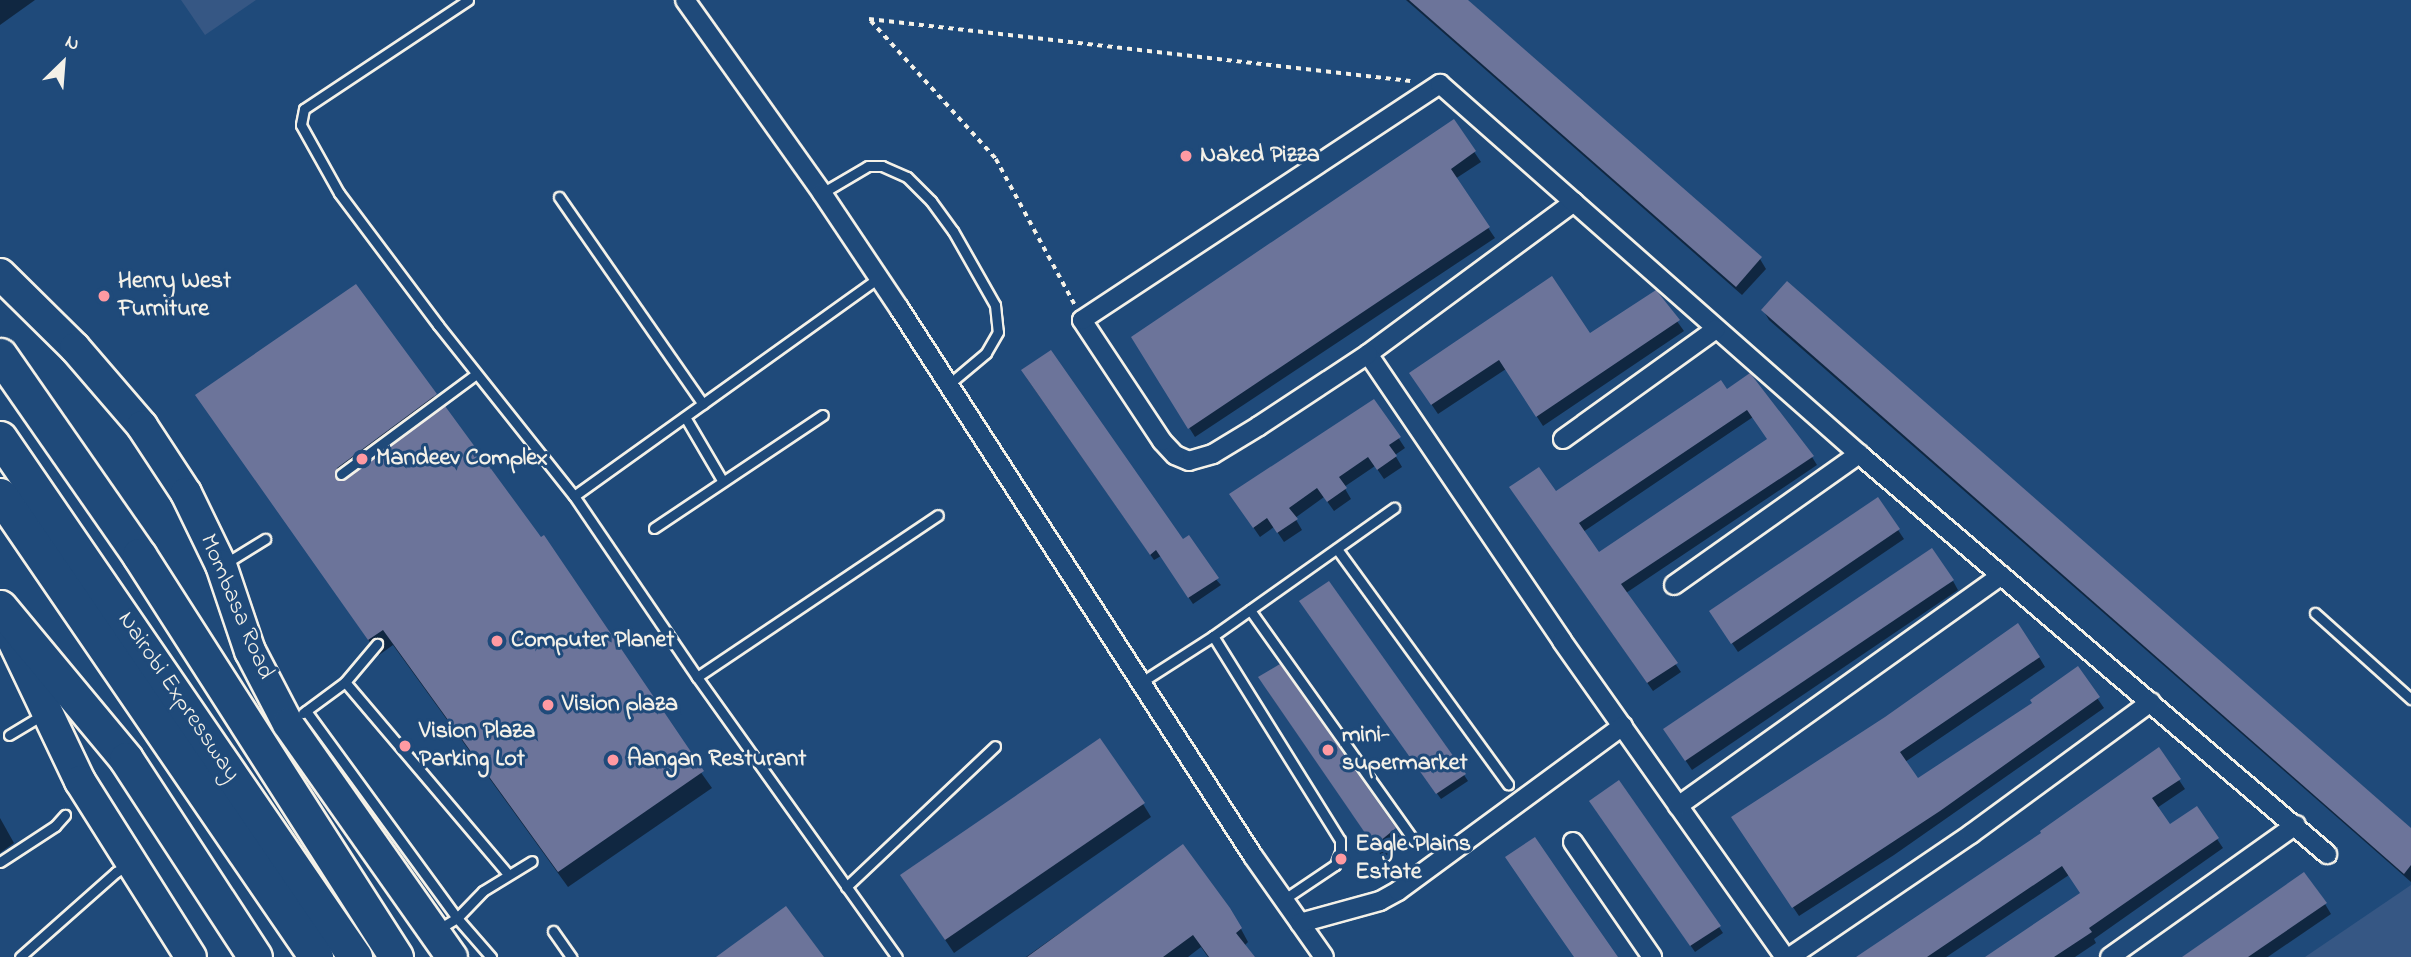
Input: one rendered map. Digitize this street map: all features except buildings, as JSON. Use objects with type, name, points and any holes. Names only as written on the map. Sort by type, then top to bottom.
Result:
[{"type":"highway","name":"Mombasa Road","points":[[0,274],[75,348],[142,425],[186,493],[222,565],[250,651],[445,925],[452,957]]},
{"type":"highway","points":[[0,355],[139,555],[396,957]]},
{"type":"highway","name":"Nairobi Expressway","points":[[0,438],[355,957]]},
{"type":"highway","name":"Nairobi Expressway","points":[[0,495],[316,957]]},
{"type":"highway","points":[[0,607],[126,759],[255,957]]},
{"type":"highway","points":[[0,615],[79,781],[191,957]]},
{"type":"street","points":[[685,0],[822,193],[1143,681],[1283,900],[1324,957]]},
{"type":"street","points":[[1573,202],[1368,354],[1213,454],[1189,461],[1175,455],[1163,440],[1083,320],[1440,84],[1859,454],[2328,854]]},
{"type":"street","points":[[1563,439],[1716,329]]},
{"type":"street","points":[[1368,354],[1678,806],[1787,957],[1970,834],[2151,702]]},
{"type":"street","points":[[1674,584],[1859,454]]},
{"type":"street","points":[[1678,806],[2001,576]]},
{"type":"street","points":[[1300,923],[1380,901],[1398,891],[1623,726]]},
{"type":"street","points":[[2110,957],[2296,825]]},
{"type":"street","points":[[1573,842],[1652,957]]},
{"type":"lane","points":[[468,0],[304,109],[302,125],[339,192],[476,374],[574,496],[697,677],[897,957]]},
{"type":"lane","points":[[822,193],[868,166],[882,166],[907,177],[931,201],[953,231],[995,304],[998,332],[986,353],[949,384]]},
{"type":"lane","points":[[559,197],[703,404]]},
{"type":"lane","points":[[574,496],[878,278]]},
{"type":"lane","points":[[341,474],[476,374]]},
{"type":"lane","points":[[654,528],[722,480],[823,415]]},
{"type":"lane","points":[[685,417],[722,480]]},
{"type":"lane","points":[[1143,681],[1213,636],[1394,508]]},
{"type":"lane","points":[[697,677],[938,515]]},
{"type":"lane","points":[[222,565],[265,539]]},
{"type":"lane","points":[[1337,549],[1508,784]]},
{"type":"lane","points":[[1250,610],[1414,841]]},
{"type":"lane","points":[[2315,613],[2411,699]]},
{"type":"lane","points":[[1213,636],[1340,840],[1340,852],[1335,865],[1283,900]]},
{"type":"lane","points":[[297,717],[345,682],[377,644]]},
{"type":"lane","points":[[345,682],[508,874]]},
{"type":"lane","points":[[9,735],[47,712]]},
{"type":"lane","points":[[846,887],[995,746]]},
{"type":"lane","points":[[0,862],[55,826],[65,815]]},
{"type":"lane","points":[[491,957],[445,925],[483,891],[532,862]]},
{"type":"lane","points":[[20,957],[116,872],[130,864]]},
{"type":"lane","points":[[553,931],[571,957]]},
{"type":"path","points":[[1083,320],[996,159],[869,19],[1440,84]]},
{"type":"shaded area","points":[[181,0],[256,0],[205,35]]},
{"type":"shaded area","points":[[2411,885],[2411,957],[2305,957]]},
{"type":"place","name":"Naked Pizza","points":[[1186,156]]},
{"type":"place","name":"Henry West Furniture","points":[[104,296]]},
{"type":"place","name":"Mandeev Complex","points":[[362,459]]},
{"type":"place","name":"Computer Planet","points":[[497,641]]},
{"type":"place","name":"Vision plaza","points":[[548,705]]},
{"type":"place","name":"Vision Plaza Parking Lot","points":[[405,746]]},
{"type":"place","name":"mini- supermarket","points":[[1328,750]]},
{"type":"place","name":"Aangan Resturant","points":[[613,760]]},
{"type":"place","name":"Eagle Plains Estate","points":[[1341,859]]}]
